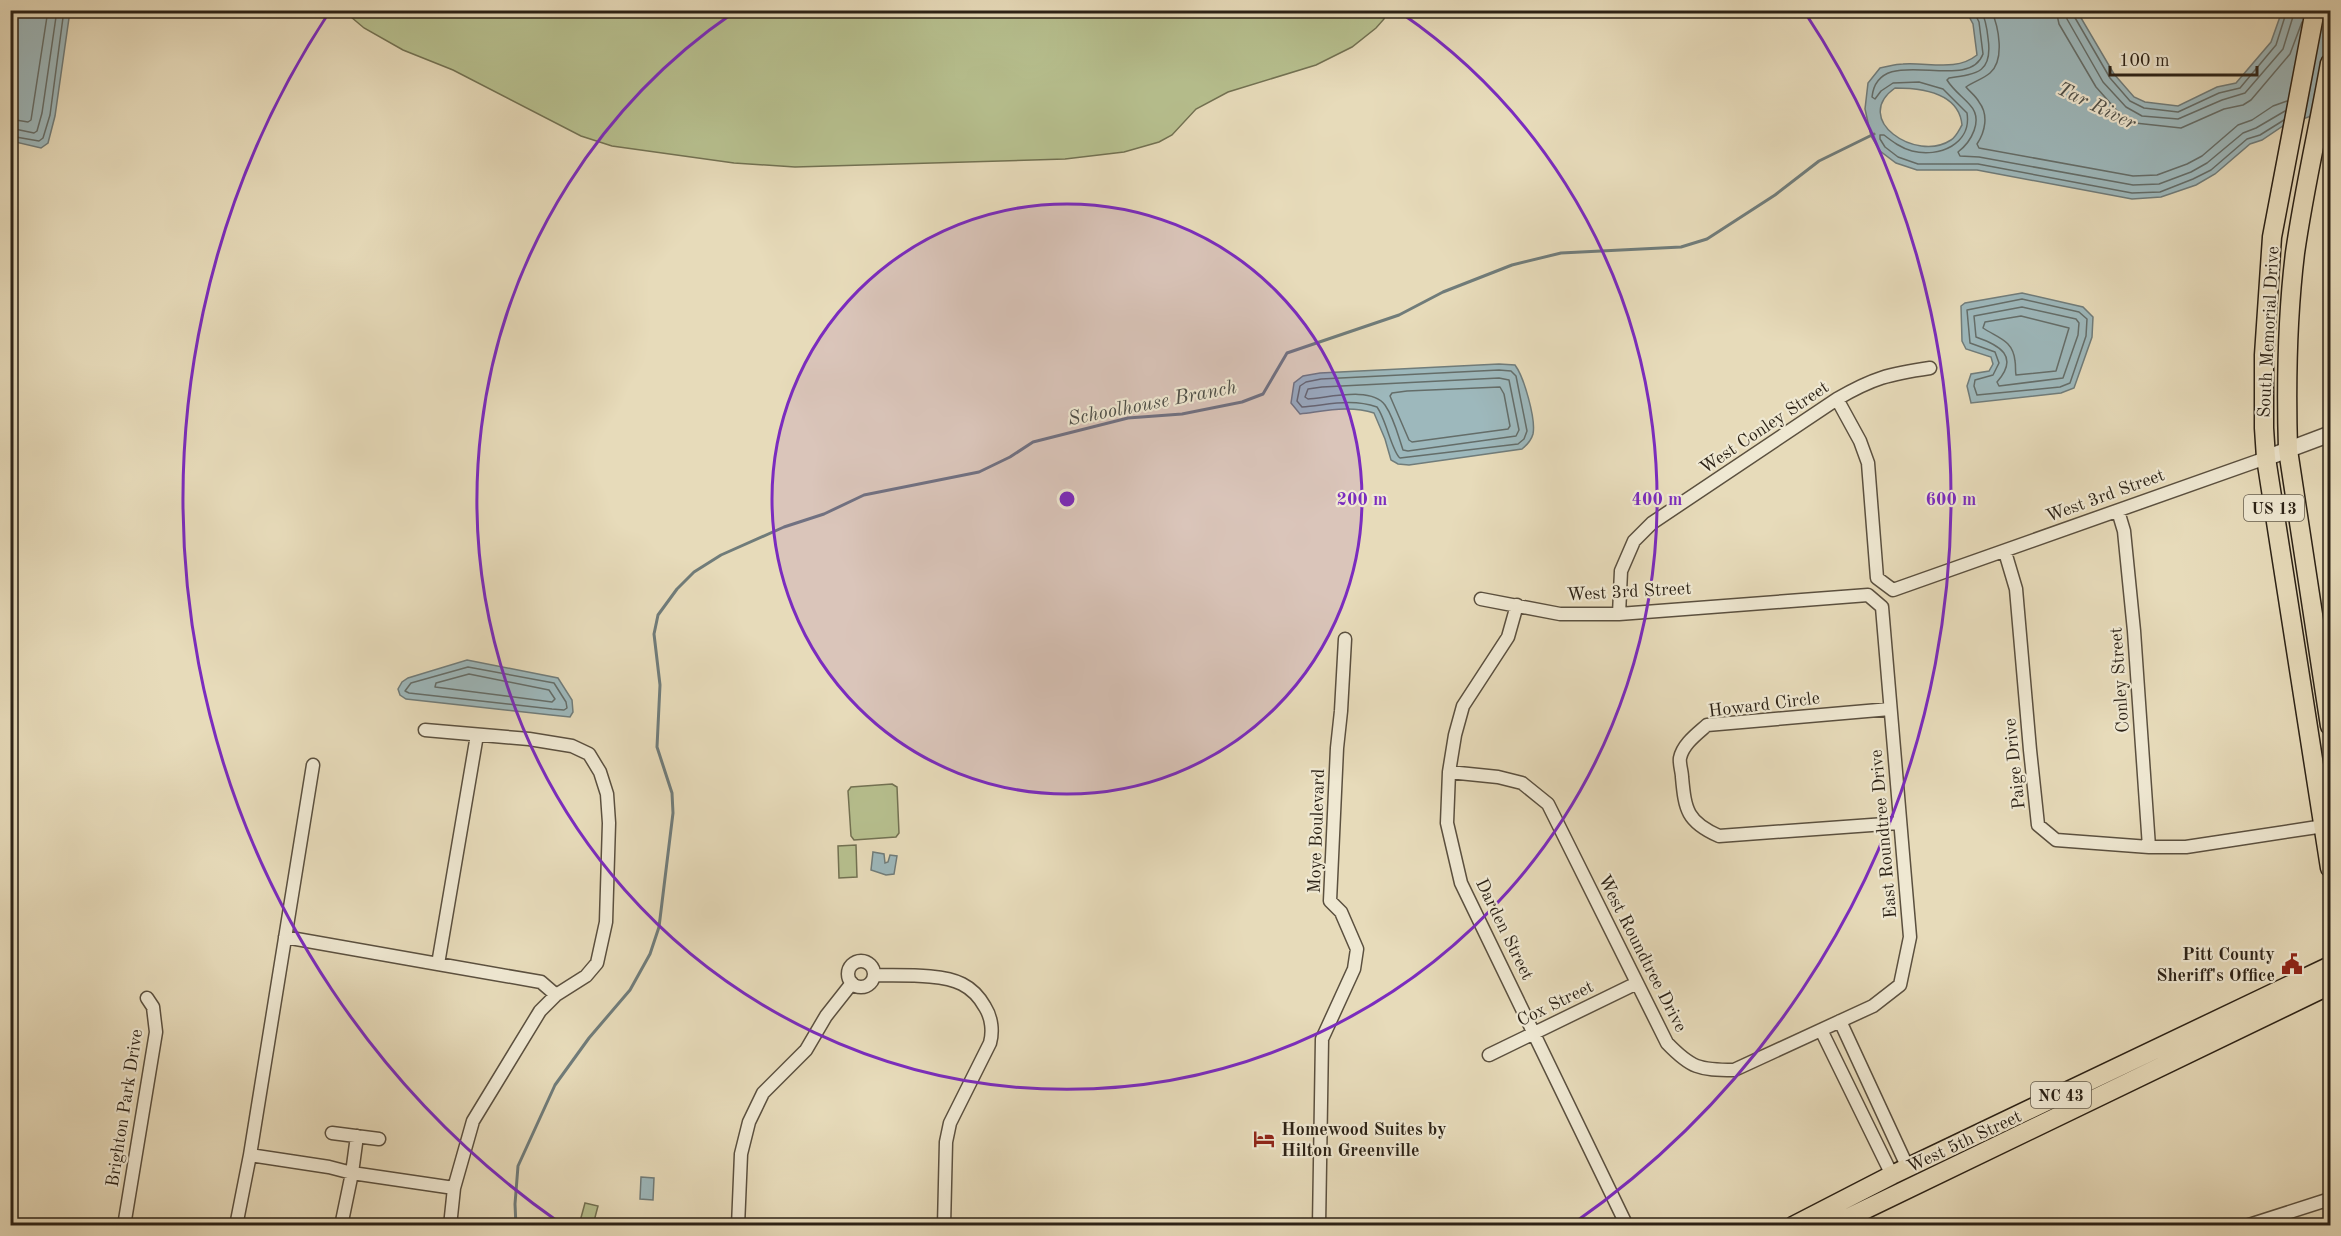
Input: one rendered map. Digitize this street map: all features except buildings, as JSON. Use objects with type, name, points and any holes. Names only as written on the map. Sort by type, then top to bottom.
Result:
[{"type":"main road","name":"South Memorial Drive","points":[[2315,10],[2272,237],[2266,310],[2264,407],[2266,458],[2331,868]]},
{"type":"main road","name":"South Memorial Drive","points":[[2331,63],[2296,251],[2287,338],[2288,450],[2331,726]]},
{"type":"main road","name":"West 5th Street","points":[[1795,1225],[1900,1171],[2331,966]]},
{"type":"main road","name":"West 5th Street","points":[[1837,1224],[2331,985]]},
{"type":"main road","points":[[1816,1226],[1906,1180],[1910,1174],[1900,1171]]},
{"type":"street","name":"West Conley Street","points":[[1619,614],[1621,571],[1634,541],[1652,523],[1837,399],[1867,382],[1888,375],[1930,368]]},
{"type":"street","name":"West 3rd Street","points":[[1837,399],[1860,441],[1868,463],[1877,578],[1893,590],[2331,434]]},
{"type":"street","name":"Conley Street","points":[[2118,511],[2124,531],[2149,847]]},
{"type":"street","name":"Paige Drive","points":[[2005,552],[2016,589],[2038,825],[2056,840],[2149,847],[2186,847],[2324,826]]},
{"type":"street","name":"West 3rd Street","points":[[1481,599],[1560,614],[1619,614],[1867,594],[1882,607]]},
{"type":"street","name":"Darden Street","points":[[1517,605],[1508,637],[1463,706],[1455,735],[1449,772],[1447,823],[1461,883],[1626,1226]]},
{"type":"street","name":"East Roundtree Drive","points":[[1839,1021],[1873,1006],[1900,985],[1910,936],[1882,607]]},
{"type":"street","name":"Moye Boulevard","points":[[1319,1226],[1322,1039],[1354,969],[1357,949],[1341,912],[1330,901],[1345,639]]},
{"type":"street","name":"Howard Circle","points":[[1890,709],[1707,725],[1691,738],[1680,758],[1684,798],[1690,815],[1700,827],[1719,836],[1899,822]]},
{"type":"street","points":[[425,730],[528,739],[572,746],[589,754],[604,783],[609,823],[606,922],[597,963],[586,976],[556,995],[540,1011],[473,1121],[454,1188],[450,1226]]},
{"type":"street","points":[[438,964],[477,735]]},
{"type":"street","points":[[236,1226],[250,1155],[313,765]]},
{"type":"street","name":"West Roundtree Drive","points":[[1449,772],[1498,777],[1522,783],[1548,804],[1667,1043],[1685,1061],[1709,1070],[1734,1070],[1839,1021]]},
{"type":"street","points":[[285,937],[541,982],[556,995]]},
{"type":"street","points":[[866,962],[872,967],[874,975],[868,985],[860,987],[852,983],[848,972],[855,963],[866,962]]},
{"type":"street","points":[[874,975],[938,978],[962,984],[980,1000],[991,1021],[990,1043],[950,1123],[946,1142],[944,1226]]},
{"type":"street","points":[[738,1226],[741,1154],[749,1122],[763,1093],[806,1050],[826,1016],[852,983]]},
{"type":"street","name":"Cox Street","points":[[1489,1054],[1637,983]]},
{"type":"street","name":"Brighton Park Drive","points":[[124,1226],[156,1032],[153,1007],[147,998]]},
{"type":"street","points":[[1839,1021],[1900,1171]]},
{"type":"street","points":[[1821,1030],[1900,1171]]},
{"type":"street","points":[[332,1133],[379,1139]]},
{"type":"street","points":[[341,1226],[357,1136]]},
{"type":"street","points":[[250,1155],[454,1188]]},
{"type":"street","points":[[2246,1226],[2331,1199]]},
{"type":"green space","points":[[344,11],[1386,11],[1384,19],[1376,28],[1352,47],[1316,65],[1228,92],[1196,109],[1172,135],[1159,142],[1124,152],[1065,159],[795,167],[734,163],[612,146],[581,136],[453,70],[403,50],[364,28]]},
{"type":"green space","points":[[892,784],[897,787],[899,833],[896,837],[854,840],[851,836],[848,791],[851,787]]},
{"type":"green space","points":[[856,845],[857,877],[839,878],[838,846]]},
{"type":"green space","points":[[585,1203],[598,1206],[593,1225],[579,1225]]},
{"type":"water","points":[[10,11],[70,11],[55,116],[48,143],[41,148],[11,141]]},
{"type":"water","name":"Tar River","points":[[1966,11],[2077,11],[2114,74],[2134,97],[2145,102],[2178,106],[2217,87],[2236,83],[2271,42],[2282,11],[2330,11],[2330,107],[2325,111],[2283,126],[2262,140],[2250,144],[2215,174],[2196,185],[2161,197],[2132,199],[1977,170],[1917,170],[1896,163],[1880,151],[1871,136],[1865,109],[1868,83],[1880,68],[1900,64],[1951,65],[1969,60],[1977,55],[1973,24]],"holes":[[[1895,88],[1927,91],[1947,99],[1959,114],[1962,125],[1953,139],[1937,146],[1921,146],[1906,142],[1893,134],[1884,124],[1880,112],[1883,100]]]},
{"type":"water","points":[[2022,293],[2083,307],[2093,317],[2092,337],[2074,388],[2061,393],[1971,403],[1967,386],[1971,374],[1989,371],[1993,364],[1991,357],[1966,349],[1962,341],[1961,306],[1965,303]]},
{"type":"water","points":[[1515,365],[1528,398],[1533,419],[1533,434],[1529,443],[1522,449],[1409,465],[1398,464],[1391,460],[1374,413],[1346,409],[1300,414],[1291,403],[1294,383],[1303,376],[1320,373]]},
{"type":"water","points":[[467,660],[558,678],[572,700],[573,712],[570,717],[406,699],[400,695],[398,689],[408,678]]},
{"type":"water","points":[[873,852],[884,854],[885,863],[888,862],[890,855],[897,856],[894,874],[886,875],[871,870]]},
{"type":"water","points":[[641,1177],[654,1178],[653,1200],[640,1199]]},
{"type":"waterway","name":"Schoolhouse Branch","points":[[516,1226],[518,1166],[555,1085],[589,1038],[630,990],[650,954],[659,927],[673,813],[672,793],[657,747],[660,685],[654,634],[658,615],[677,589],[694,572],[721,555],[784,527],[824,514],[864,495],[979,472],[1010,457],[1033,442],[1128,418],[1182,414],[1242,402],[1263,394],[1287,353],[1399,315],[1443,292],[1512,265],[1561,253],[1681,247],[1707,239],[1775,195],[1819,161],[1874,134]]},
{"type":"place","name":"Pitt County Sheriff's Office","points":[[2292,964]]},
{"type":"place","name":"Homewood Suites by Hilton Greenville","points":[[1264,1139]]}]
